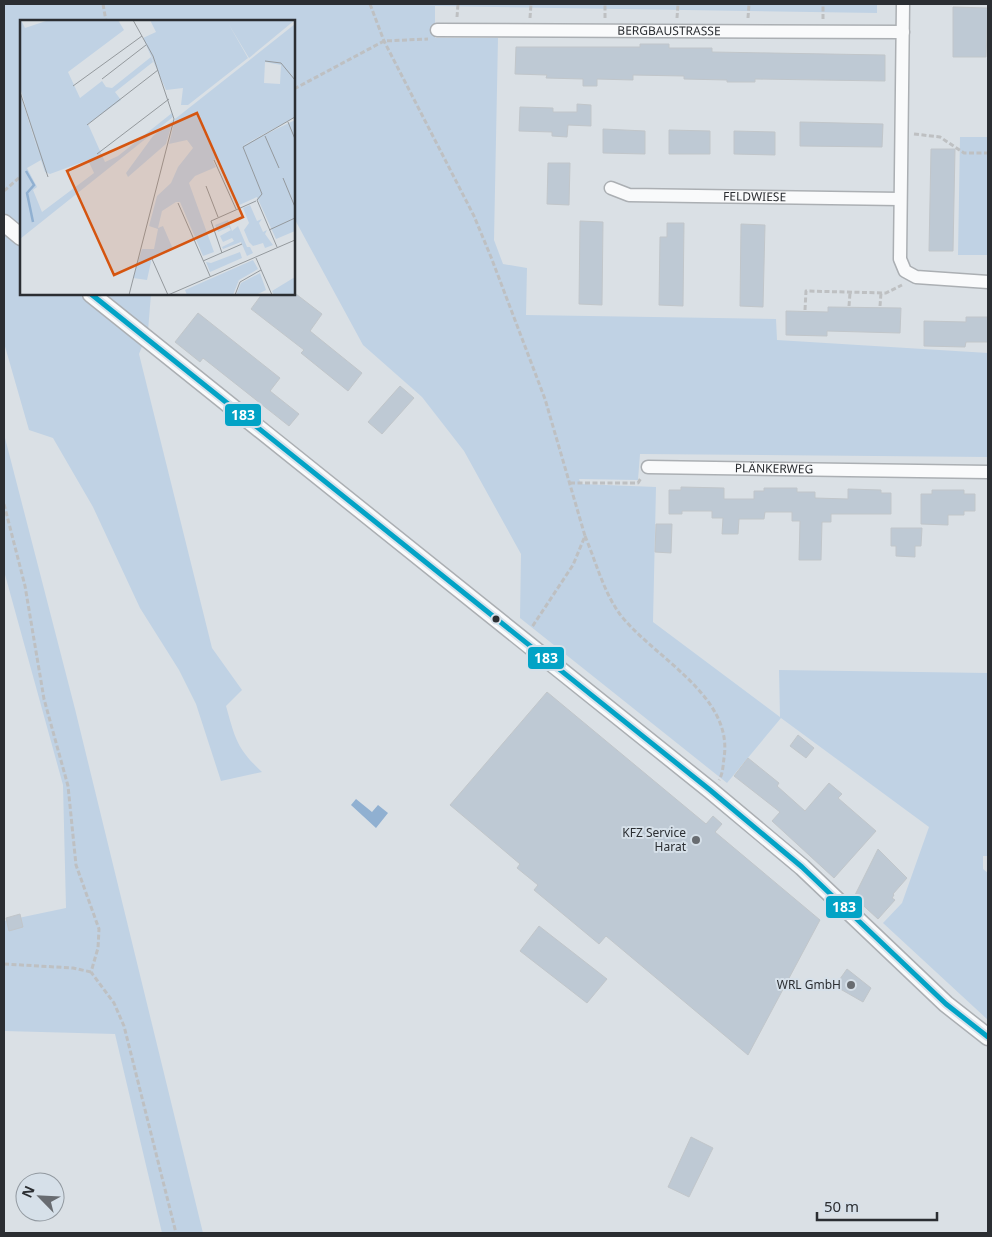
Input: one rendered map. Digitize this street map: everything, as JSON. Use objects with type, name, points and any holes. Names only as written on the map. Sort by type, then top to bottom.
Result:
[{"type":"street","points":[[903,4],[900,258],[905,271],[916,277],[988,282]]},
{"type":"street","name":"BERGBAUSTRASSE","points":[[437,30],[903,32]]},
{"type":"street","name":"FELDWIESE","points":[[611,188],[629,195],[900,199]]},
{"type":"street","points":[[4,223],[20,236]]},
{"type":"street","points":[[93,295],[710,790],[802,867],[946,1004],[988,1037]]},
{"type":"street","name":"PLÄNKERWEG","points":[[648,467],[988,472]]},
{"type":"path","points":[[103,4],[106,20]]},
{"type":"path","points":[[370,4],[384,41],[474,216],[532,363],[585,536],[601,579],[619,612],[639,635],[701,692],[717,712],[726,740],[725,756],[721,777],[710,790]]},
{"type":"path","points":[[295,87],[384,41],[429,39],[437,30]]},
{"type":"path","points":[[901,132],[940,137],[964,153],[988,154]]},
{"type":"path","points":[[4,191],[20,177]]},
{"type":"path","points":[[805,310],[806,291],[886,293],[916,277]]},
{"type":"path","points":[[880,306],[881,292]]},
{"type":"path","points":[[849,306],[850,293]]},
{"type":"path","points":[[570,483],[638,483],[648,467]]},
{"type":"path","points":[[4,504],[25,586],[44,699],[68,786],[76,865],[99,929],[98,948],[92,972]]},
{"type":"path","points":[[523,640],[573,565],[585,536]]},
{"type":"path","points":[[4,964],[73,968],[92,972],[114,1003],[124,1026],[176,1233]]},
{"type":"shaded area","points":[[4,4],[877,4],[877,13],[435,6],[435,38],[498,38],[494,240],[503,264],[527,268],[526,315],[776,319],[777,340],[988,353],[988,457],[640,454],[638,480],[579,479],[581,484],[656,487],[653,622],[780,717],[779,670],[988,673],[988,856],[983,856],[983,869],[988,873],[988,1020],[883,923],[902,903],[929,827],[781,718],[727,783],[520,618],[521,554],[464,451],[422,397],[363,345],[295,220],[295,20],[20,20],[20,230],[4,217]]},
{"type":"shaded area","points":[[960,137],[988,137],[988,255],[958,255]]},
{"type":"shaded area","points":[[4,230],[20,243],[20,295],[82,295],[143,344],[139,354],[212,648],[242,690],[226,706],[238,742],[247,756],[262,772],[221,781],[196,704],[179,670],[140,608],[93,507],[53,438],[29,430],[4,343]]},
{"type":"shaded area","points":[[102,295],[151,295],[148,331]]},
{"type":"shaded area","points":[[4,434],[75,709],[203,1233],[162,1233],[115,1034],[4,1031],[4,921],[66,908],[63,785],[4,571]]},
{"type":"water","points":[[356,799],[372,812],[378,805],[388,813],[376,828],[351,805]]},
{"type":"building","points":[[953,7],[988,8],[986,57],[953,57]]},
{"type":"building","points":[[640,44],[669,44],[669,48],[712,48],[712,52],[885,55],[885,81],[755,79],[755,82],[727,82],[727,80],[684,79],[684,76],[633,75],[633,80],[597,79],[597,86],[583,86],[583,79],[546,78],[547,75],[515,74],[516,47],[640,47]]},
{"type":"building","points":[[577,104],[591,105],[591,126],[568,125],[567,137],[552,136],[552,132],[519,131],[520,107],[553,108],[553,112],[577,112]]},
{"type":"building","points":[[800,122],[883,124],[882,147],[800,146]]},
{"type":"building","points":[[603,129],[645,131],[645,154],[603,153]]},
{"type":"building","points":[[669,130],[710,131],[710,154],[669,154]]},
{"type":"building","points":[[734,131],[775,132],[775,155],[734,154]]},
{"type":"building","points":[[931,149],[955,149],[953,251],[929,251]]},
{"type":"building","points":[[548,163],[570,163],[569,205],[547,204]]},
{"type":"building","points":[[580,221],[603,222],[602,305],[579,304]]},
{"type":"building","points":[[667,223],[684,223],[683,306],[659,305],[660,237],[667,237]]},
{"type":"building","points":[[741,224],[765,225],[763,307],[740,306]]},
{"type":"building","points":[[296,294],[322,314],[310,331],[362,373],[348,391],[301,353],[304,350],[251,309],[261,295]]},
{"type":"building","points":[[828,307],[901,308],[900,333],[827,331],[827,336],[786,335],[786,311],[828,312]]},
{"type":"building","points":[[198,313],[280,378],[270,391],[299,414],[289,426],[203,358],[200,362],[175,342]]},
{"type":"building","points":[[966,317],[988,317],[988,342],[966,342],[965,347],[924,346],[924,321],[966,322]]},
{"type":"building","points":[[400,386],[414,398],[382,434],[368,422]]},
{"type":"building","points":[[681,487],[724,488],[724,499],[754,499],[754,491],[764,491],[764,488],[797,488],[797,492],[815,492],[815,498],[848,499],[848,489],[881,490],[881,493],[891,493],[891,514],[831,514],[831,522],[822,522],[821,560],[799,560],[800,521],[792,521],[792,512],[765,512],[764,519],[739,519],[738,534],[722,534],[723,518],[712,518],[712,511],[682,511],[682,514],[669,514],[669,490],[681,490]]},
{"type":"building","points":[[932,490],[964,490],[964,494],[975,494],[975,511],[964,511],[964,515],[948,515],[948,525],[921,524],[921,494],[932,494]]},
{"type":"building","points":[[656,524],[672,524],[671,553],[655,552]]},
{"type":"building","points":[[891,528],[922,528],[921,546],[915,546],[915,557],[896,556],[896,546],[891,546]]},
{"type":"building","points":[[547,692],[706,824],[713,816],[722,824],[715,832],[820,920],[748,1055],[606,936],[599,944],[534,890],[538,885],[517,868],[520,864],[450,805]]},
{"type":"building","points":[[798,735],[814,748],[806,758],[790,746]]},
{"type":"building","points":[[748,758],[779,783],[777,786],[805,811],[829,783],[842,794],[838,798],[876,831],[834,878],[772,821],[780,812],[734,776]]},
{"type":"building","points":[[878,849],[907,878],[893,894],[892,898],[895,900],[878,919],[854,897]]},
{"type":"building","points":[[20,914],[23,927],[9,931],[6,918]]},
{"type":"building","points":[[539,926],[607,979],[587,1003],[520,951]]},
{"type":"building","name":"WRL GmbH","points":[[847,969],[871,988],[863,1002],[835,986]]},
{"type":"building","points":[[691,1137],[713,1148],[689,1197],[668,1187]]},
{"type":"transit line","name":"183","points":[[92,295],[710,790],[802,867],[946,1004],[988,1037]]},
{"type":"place","name":"KFZ Service Harat","points":[[696,840]]},
{"type":"place","name":"WRL GmbH","points":[[851,985]]}]
